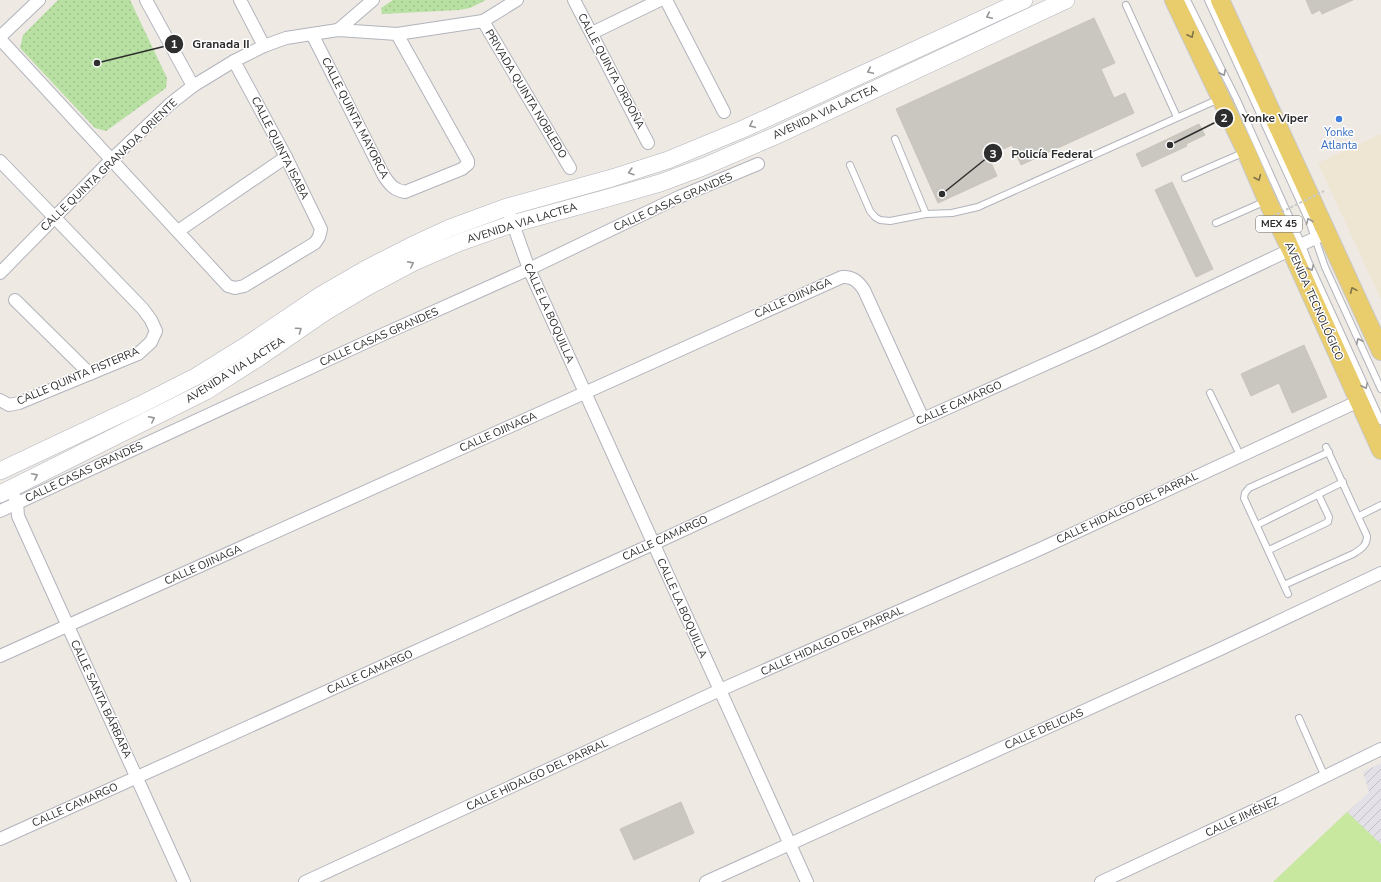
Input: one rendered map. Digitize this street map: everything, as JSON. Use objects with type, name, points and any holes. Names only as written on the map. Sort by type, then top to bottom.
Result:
[{"type":"main road","name":"AVENIDA VIA LACTEA","points":[[0,471],[140,405],[197,376],[247,345],[321,295],[366,269],[413,245],[450,228],[507,207],[612,178],[668,160],[743,129],[1024,0]]},
{"type":"main road","name":"AVENIDA VIA LACTEA","points":[[5,498],[206,390],[258,358],[325,312],[367,287],[414,262],[458,243],[512,224],[604,199],[703,167],[775,136],[1066,0]]},
{"type":"main road","name":"AVENIDA TECNOLÓGICO","points":[[1174,0],[1246,151],[1267,200],[1296,247],[1359,401],[1381,450]]},
{"type":"main road","name":"MEX 45","points":[[1220,0],[1321,235],[1381,351]]},
{"type":"main road","name":"CALLE SANTA BÁRBARA","points":[[0,471],[5,498]]},
{"type":"street","points":[[39,0],[0,38],[178,231],[286,157]]},
{"type":"street","points":[[146,0],[193,86]]},
{"type":"street","points":[[240,0],[264,46]]},
{"type":"street","points":[[338,30],[373,0]]},
{"type":"street","points":[[483,21],[517,0]]},
{"type":"street","name":"CALLE QUINTA ORDOÑA","points":[[574,0],[648,143]]},
{"type":"street","points":[[592,33],[660,0]]},
{"type":"street","points":[[666,0],[724,112]]},
{"type":"street","name":"CALLE QUINTA GRANADA ORIENTE","points":[[0,273],[112,159],[170,104],[193,86],[234,61],[264,46],[286,38],[338,30],[397,34],[483,21]]},
{"type":"street","name":"PRIVADA QUINTA NOBLEDO","points":[[483,21],[570,168]]},
{"type":"street","name":"CALLE QUINTA MAYORCA","points":[[312,34],[384,176],[391,186],[397,191],[405,192],[462,169],[468,164],[468,160],[397,34]]},
{"type":"street","name":"CALLE QUINTA ISABA","points":[[178,231],[228,286],[235,288],[244,286],[315,244],[319,237],[321,229],[286,157],[234,61]]},
{"type":"street","name":"CALLE QUINTA FISTERRA","points":[[0,161],[143,309],[151,320],[156,331],[151,342],[138,354],[19,403],[9,405],[0,400]]},
{"type":"street","name":"CALLE CASAS GRANDES","points":[[5,498],[386,333],[529,269],[679,197],[758,164]]},
{"type":"street","name":"CALLE LA BOQUILLA","points":[[507,207],[529,269],[807,882]]},
{"type":"street","name":"CALLE CAMARGO","points":[[0,839],[653,544],[923,419],[1095,342],[1321,235]]},
{"type":"street","name":"CALLE OJINAGA","points":[[0,656],[842,277],[846,276],[855,280],[864,290],[923,419]]},
{"type":"street","points":[[15,300],[90,374]]},
{"type":"street","name":"CALLE HIDALGO DEL PARRAL","points":[[305,882],[720,690],[1040,549],[1359,401]]},
{"type":"street","name":"CALLE SANTA BÁRBARA","points":[[5,498],[18,516],[184,882]]},
{"type":"street","name":"CALLE DELICIAS","points":[[706,882],[1216,651],[1381,573]]},
{"type":"street","name":"CALLE JIMÉNEZ","points":[[1101,882],[1381,750]]},
{"type":"lane","points":[[1187,0],[1236,98],[1296,247],[1308,261],[1381,421]]},
{"type":"lane","points":[[1208,0],[1309,221],[1321,235],[1325,267],[1381,389]]},
{"type":"lane","points":[[1126,5],[1177,117]]},
{"type":"lane","points":[[850,165],[870,211],[880,220],[890,221],[926,214],[952,213],[978,207],[1221,98]]},
{"type":"lane","points":[[896,139],[926,214]]},
{"type":"lane","points":[[1185,178],[1246,151]]},
{"type":"lane","points":[[1216,223],[1267,200]]},
{"type":"lane","points":[[1210,393],[1240,455]]},
{"type":"lane","points":[[1284,585],[1353,554],[1363,548],[1366,544],[1368,536],[1328,450],[1247,490],[1244,498],[1288,594]]},
{"type":"lane","points":[[1257,525],[1343,482]]},
{"type":"lane","points":[[1269,550],[1328,522],[1329,517],[1318,494]]},
{"type":"lane","points":[[1359,516],[1381,505]]},
{"type":"lane","points":[[1299,718],[1325,777]]},
{"type":"path","points":[[1259,223],[1324,191]]},
{"type":"shaded area","points":[[1381,134],[1381,299],[1318,163]]},
{"type":"shaded area","points":[[1381,763],[1381,882],[1274,882],[1369,792],[1363,772]]},
{"type":"green space","points":[[58,0],[130,0],[167,78],[166,88],[106,131],[95,128],[20,48],[23,35]]},
{"type":"green space","points":[[393,0],[486,0],[470,8],[459,10],[382,14],[381,8]]},
{"type":"green space","points":[[1347,812],[1381,844],[1381,882],[1273,882]]},
{"type":"building","points":[[1306,0],[1353,0],[1322,14],[1320,10],[1312,14]]},
{"type":"building","points":[[1094,18],[1115,63],[1101,69],[1114,98],[1125,93],[1134,113],[1021,165],[1012,145],[988,156],[997,176],[938,203],[896,109]]},
{"type":"building","points":[[1199,124],[1205,135],[1186,144],[1187,146],[1142,167],[1136,154]]},
{"type":"building","points":[[1172,182],[1213,269],[1196,277],[1155,190]]},
{"type":"building","points":[[1304,345],[1327,397],[1292,413],[1279,383],[1251,396],[1241,374]]},
{"type":"building","points":[[681,802],[694,833],[634,860],[620,829]]},
{"type":"place","name":"Granada II","points":[[97,63]]},
{"type":"place","name":"Yonke Atlanta","points":[[1339,119]]},
{"type":"place","name":"Yonke Viper","points":[[1170,145]]},
{"type":"place","name":"Policía Federal","points":[[942,194]]}]
